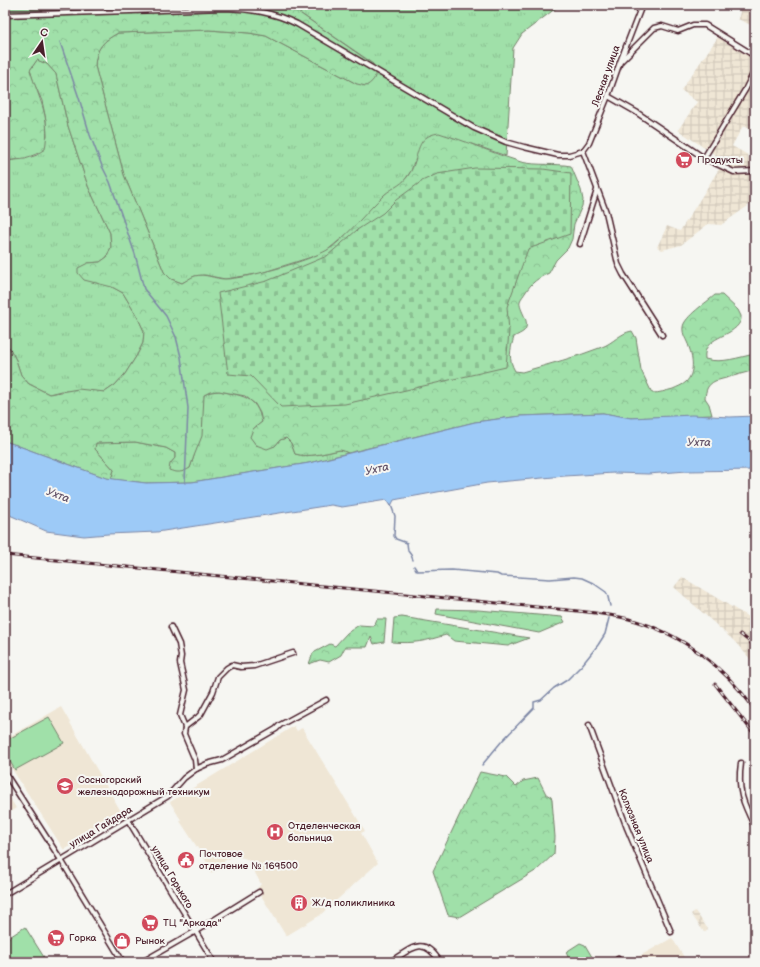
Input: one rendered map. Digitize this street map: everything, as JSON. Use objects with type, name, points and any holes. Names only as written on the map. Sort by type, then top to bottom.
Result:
[{"type":"street","name":"Лесная улица","points":[[583,151],[589,142],[608,96],[642,5]]},
{"type":"street","points":[[5,15],[224,8],[248,9],[267,12],[284,17],[297,24],[444,111],[492,137],[524,148],[558,155],[569,155],[583,151],[606,212],[618,264],[622,274],[662,335]]},
{"type":"street","points":[[620,62],[654,28],[662,26],[678,32],[693,25],[705,26],[755,56]]},
{"type":"street","points":[[704,158],[745,90],[755,70]]},
{"type":"street","points":[[608,96],[636,112],[704,158],[734,172],[755,171]]},
{"type":"street","points":[[580,244],[597,190]]},
{"type":"street","points":[[171,627],[179,644],[181,656],[180,663],[186,690],[180,715],[185,727],[184,734],[195,760],[196,769]]},
{"type":"street","points":[[185,727],[201,714],[213,692],[218,677],[227,668],[232,665],[241,667],[254,666],[293,653]]},
{"type":"street","name":"улица Гайдара","points":[[5,894],[168,796],[184,778],[196,769],[222,760],[276,729],[280,725],[326,700]]},
{"type":"street","name":"Колхозная улица","points":[[589,725],[627,828],[671,932]]},
{"type":"street","points":[[741,763],[740,776],[742,796],[755,827]]},
{"type":"street","points":[[5,773],[61,860],[123,962]]},
{"type":"street","name":"улица Горького","points":[[128,820],[214,962]]},
{"type":"street","points":[[142,962],[259,892]]},
{"type":"street","points":[[390,962],[412,948],[426,946],[435,953],[440,962]]},
{"type":"shaded area","points":[[741,8],[755,13],[755,27],[738,19]]},
{"type":"shaded area","points":[[718,37],[755,60],[755,132],[743,126],[732,146],[748,155],[755,184],[755,201],[721,225],[708,224],[681,245],[662,250],[657,247],[667,226],[680,231],[724,161],[678,130],[697,102],[681,90]]},
{"type":"shaded area","points":[[682,577],[755,621],[755,664],[733,640],[674,587]]},
{"type":"shaded area","name":"Сосногорский железнодорожный техникум","points":[[61,707],[123,815],[64,850],[5,758],[5,739]]},
{"type":"shaded area","name":"Отделенческая больница","points":[[294,726],[297,731],[302,728],[365,831],[361,833],[378,863],[319,916],[286,936],[257,889],[261,884],[248,860],[235,856],[224,861],[224,864],[220,869],[210,873],[208,864],[180,821],[181,820],[170,802]]},
{"type":"shaded area","points":[[5,790],[16,808],[5,815]]},
{"type":"shaded area","points":[[695,911],[708,929],[704,932],[691,914]]},
{"type":"shaded area","points":[[672,938],[687,962],[629,962]]},
{"type":"green space","points":[[5,5],[288,5],[373,64],[375,77],[372,82],[366,86],[357,84],[266,36],[249,33],[209,30],[118,33],[104,42],[97,54],[95,66],[124,175],[164,272],[171,279],[182,283],[199,275],[221,279],[248,276],[280,268],[324,252],[346,235],[384,195],[405,180],[414,165],[422,142],[431,135],[439,133],[521,162],[571,166],[581,190],[583,200],[582,206],[574,224],[572,239],[568,248],[556,260],[549,273],[533,283],[520,301],[520,305],[526,320],[526,327],[524,331],[514,337],[511,346],[511,362],[515,371],[522,372],[583,354],[606,345],[632,331],[636,338],[641,370],[652,393],[673,389],[686,382],[692,370],[691,356],[683,333],[684,323],[691,314],[715,295],[722,295],[738,310],[741,319],[736,327],[713,341],[708,346],[705,351],[705,359],[718,361],[755,354],[755,370],[715,381],[710,384],[706,390],[705,398],[709,404],[712,415],[631,418],[603,413],[521,416],[475,422],[348,453],[340,450],[311,455],[295,454],[291,443],[286,438],[280,440],[275,446],[267,449],[256,445],[250,437],[253,429],[262,422],[260,413],[255,404],[245,396],[219,391],[210,392],[204,395],[202,436],[190,468],[180,472],[169,470],[170,464],[175,458],[175,453],[166,448],[135,442],[96,443],[95,449],[114,470],[111,479],[5,441],[5,346],[9,347],[16,360],[21,375],[29,384],[49,394],[78,389],[105,392],[115,385],[125,374],[143,343],[144,331],[123,293],[112,287],[84,280],[78,273],[78,268],[88,263],[100,262],[107,257],[111,247],[110,233],[88,186],[68,126],[56,74],[47,64],[37,60],[30,70],[45,117],[45,149],[21,159],[5,161]]},
{"type":"green space","points":[[288,5],[560,5],[522,34],[513,48],[506,156],[466,142],[414,162],[411,171],[404,181],[398,187],[385,194],[354,228],[324,253],[258,274],[225,279],[204,275],[195,276],[182,283],[171,279],[164,272],[124,175],[95,66],[97,54],[104,42],[118,33],[209,30],[249,33],[266,36],[357,84],[368,60]]},
{"type":"green space","points":[[37,60],[47,64],[56,74],[68,126],[88,186],[110,233],[111,247],[107,257],[100,262],[88,263],[112,287],[123,293],[144,331],[143,343],[125,374],[115,385],[105,392],[61,391],[49,394],[29,384],[21,375],[16,360],[9,347],[5,346],[5,161],[25,159],[37,155],[47,136],[46,120],[42,101],[30,70]]},
{"type":"green space","points":[[475,168],[543,169],[571,173],[570,234],[528,249],[507,307],[509,331],[506,367],[345,404],[281,407],[251,376],[228,374],[218,293],[267,281],[327,256],[357,230],[383,213],[396,200],[422,181],[437,174]]},
{"type":"green space","points":[[219,391],[247,398],[256,406],[262,422],[253,429],[251,437],[256,445],[275,446],[280,440],[286,438],[291,443],[295,454],[323,454],[340,450],[348,453],[309,463],[192,482],[146,483],[111,479],[114,470],[95,449],[96,443],[135,442],[166,448],[175,453],[175,458],[170,464],[190,468],[194,456],[204,395],[210,392]]},
{"type":"green space","points":[[437,609],[478,610],[562,617],[565,622],[539,633],[436,614]]},
{"type":"green space","points":[[402,617],[529,638],[508,646],[454,641],[446,635],[420,642],[392,642],[394,618]]},
{"type":"green space","points":[[377,619],[386,619],[384,642],[374,644],[371,637],[367,647],[345,647],[341,655],[329,662],[320,660],[309,664],[313,653],[330,644],[335,646],[347,633],[359,625],[374,626]]},
{"type":"green space","points":[[49,717],[64,743],[15,770],[5,753],[5,741]]},
{"type":"green space","points":[[480,772],[506,777],[516,787],[523,781],[538,778],[546,794],[551,797],[552,800],[555,837],[554,854],[537,870],[459,917],[448,915],[433,871]]},
{"type":"green space","points":[[25,927],[47,962],[5,962],[5,940]]},
{"type":"green space","points":[[580,943],[585,945],[595,962],[570,962],[566,952]]},
{"type":"water","name":"Ухта","points":[[603,413],[631,418],[692,415],[730,417],[755,416],[755,470],[687,471],[648,474],[614,473],[487,483],[394,500],[391,506],[387,500],[342,507],[331,505],[157,532],[84,536],[46,531],[5,513],[5,441],[106,478],[146,483],[192,482],[309,463],[475,422],[521,416]]},
{"type":"waterway","points":[[60,42],[90,135],[110,182],[135,254],[144,289],[166,316],[176,337],[181,357],[188,408],[185,483]]},
{"type":"waterway","points":[[391,505],[395,516],[394,536],[396,539],[407,543],[408,551],[413,560]]},
{"type":"waterway","points":[[414,566],[417,571],[452,570],[497,574],[501,576],[550,579],[574,577],[582,578],[593,583],[606,592],[610,606]]},
{"type":"waterway","points":[[482,765],[502,741],[534,708],[534,702],[541,700],[554,688],[567,680],[582,665],[605,634],[609,618]]},
{"type":"railway","points":[[5,555],[599,613],[621,617],[648,625],[666,633],[684,642],[700,653],[730,679],[755,710]]},
{"type":"railway","points":[[740,634],[755,646]]},
{"type":"railway","points":[[715,684],[755,735]]},
{"type":"place","name":"Продукты","points":[[684,160]]},
{"type":"place","name":"Сосногорский железнодорожный техникум","points":[[65,786]]},
{"type":"place","name":"Отделенческая больница","points":[[275,832]]},
{"type":"place","name":"Почтовое отделение № 169500","points":[[186,860]]},
{"type":"place","name":"Ж/д поликлиника","points":[[299,903]]},
{"type":"place","name":"ТЦ \"Аркада\"","points":[[150,923]]},
{"type":"place","name":"Горка","points":[[56,938]]},
{"type":"place","name":"Рынок","points":[[122,941]]}]
